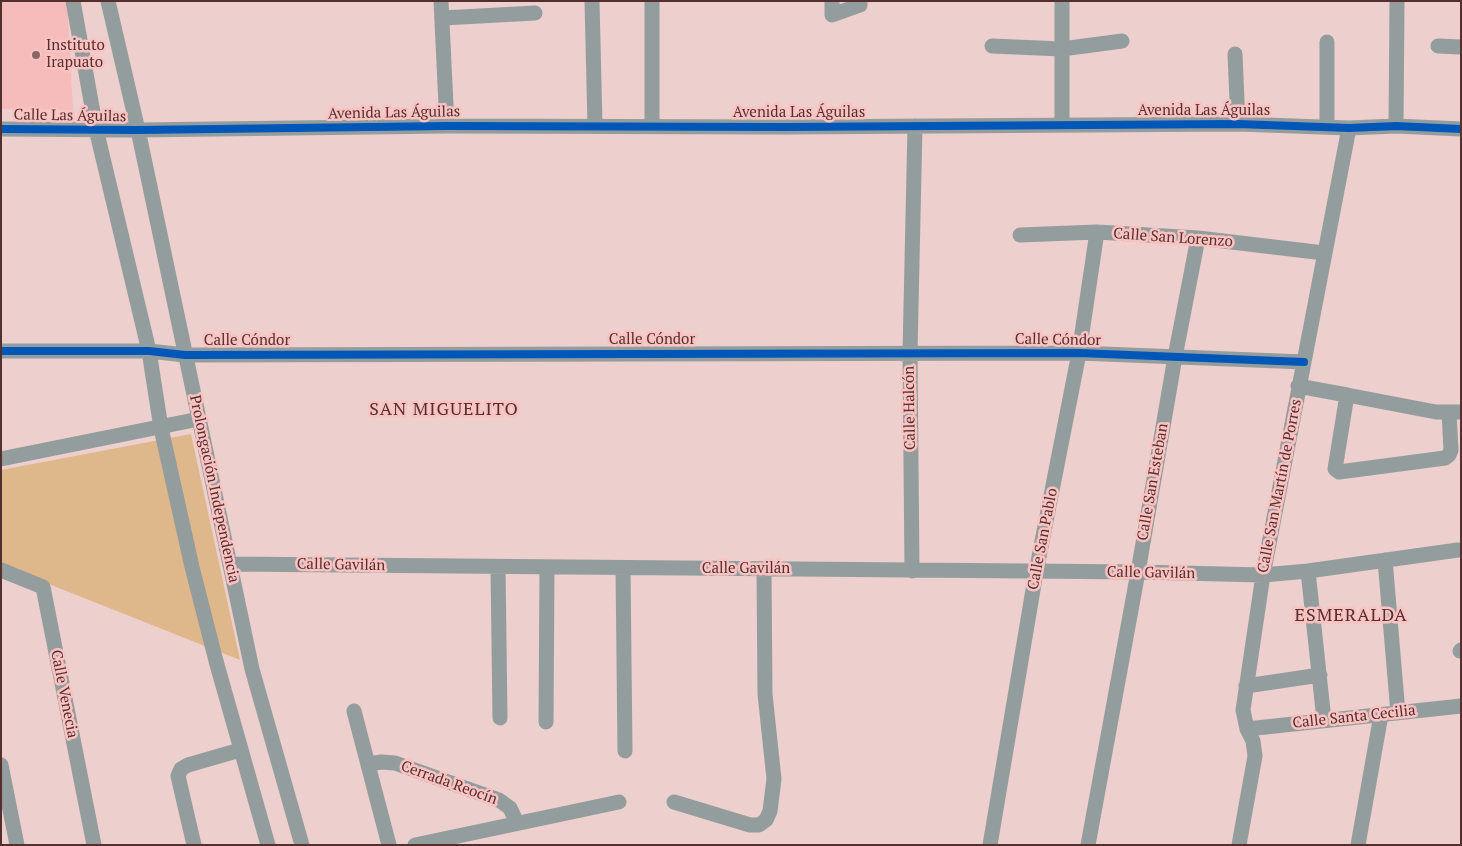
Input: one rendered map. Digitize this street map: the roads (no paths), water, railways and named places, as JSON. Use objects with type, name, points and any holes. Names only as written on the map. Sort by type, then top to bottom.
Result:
[{"type":"street","points":[[73,1],[96,129],[149,351],[161,428],[195,577],[240,750],[268,845]]},
{"type":"street","name":"Prolongación Independencia","points":[[108,1],[138,130],[252,669],[302,844]]},
{"type":"street","points":[[441,1],[447,126]]},
{"type":"street","points":[[592,1],[594,126]]},
{"type":"street","points":[[652,1],[652,126]]},
{"type":"street","points":[[832,1],[832,15],[860,5],[860,1]]},
{"type":"street","points":[[1062,1],[1062,125]]},
{"type":"street","points":[[1396,126],[1397,1]]},
{"type":"street","points":[[443,18],[535,14]]},
{"type":"street","points":[[992,46],[1062,49],[1122,41]]},
{"type":"street","points":[[1327,42],[1327,127]]},
{"type":"street","points":[[1438,46],[1461,47]]},
{"type":"street","points":[[1235,54],[1238,124]]},
{"type":"street","name":"Avenida Las Águilas","points":[[138,130],[447,126],[1238,124],[1349,128],[1396,126],[1461,129]]},
{"type":"street","name":"Calle Halcón","points":[[912,571],[910,353],[916,126]]},
{"type":"street","name":"Calle San Martín de Porres","points":[[1238,845],[1255,756],[1243,710],[1262,575],[1349,128]]},
{"type":"street","name":"Calle Las Águilas","points":[[1,129],[138,130]]},
{"type":"street","name":"Calle San Lorenzo","points":[[1020,235],[1097,232],[1198,238],[1324,253]]},
{"type":"street","name":"Calle San Pablo","points":[[990,845],[1036,572],[1079,353],[1097,232]]},
{"type":"street","name":"Calle San Esteban","points":[[1088,845],[1198,238]]},
{"type":"street","name":"Calle Cóndor","points":[[1,351],[149,351],[185,355],[1079,353],[1304,362]]},
{"type":"street","points":[[1298,386],[1455,413],[1450,455],[1445,458],[1339,472],[1335,469],[1347,395]]},
{"type":"street","points":[[1,459],[199,419]]},
{"type":"street","name":"Calle Gavilán","points":[[230,564],[1138,572],[1262,575],[1308,571],[1458,550]]},
{"type":"street","points":[[1385,560],[1398,713]]},
{"type":"street","points":[[498,567],[500,718]]},
{"type":"street","points":[[546,722],[547,568]]},
{"type":"street","points":[[623,568],[624,751]]},
{"type":"street","name":"Calle Venecia","points":[[1,570],[43,586],[94,845]]},
{"type":"street","points":[[674,802],[750,825],[759,825],[766,820],[770,811],[774,778],[765,694],[764,570]]},
{"type":"street","points":[[1308,571],[1324,720]]},
{"type":"street","points":[[1246,686],[1320,675]]},
{"type":"street","name":"Calle Santa Cecilia","points":[[1247,729],[1461,706]]},
{"type":"street","points":[[354,711],[389,845]]},
{"type":"street","points":[[1358,845],[1381,715]]},
{"type":"street","points":[[194,845],[178,776],[181,769],[188,765],[240,750]]},
{"type":"street","name":"Cerrada Reocín","points":[[368,764],[381,762],[395,763],[499,800],[510,808],[517,823]]},
{"type":"street","points":[[1,765],[17,845]]},
{"type":"street","name":"Cerrada Reocín","points":[[415,845],[618,802]]},
{"type":"place","name":"Instituto Irapuato","points":[[36,55]]},
{"type":"district","name":"SAN MIGUELITO","points":[[444,410]]},
{"type":"district","name":"ESMERALDA","points":[[1351,616]]}]
